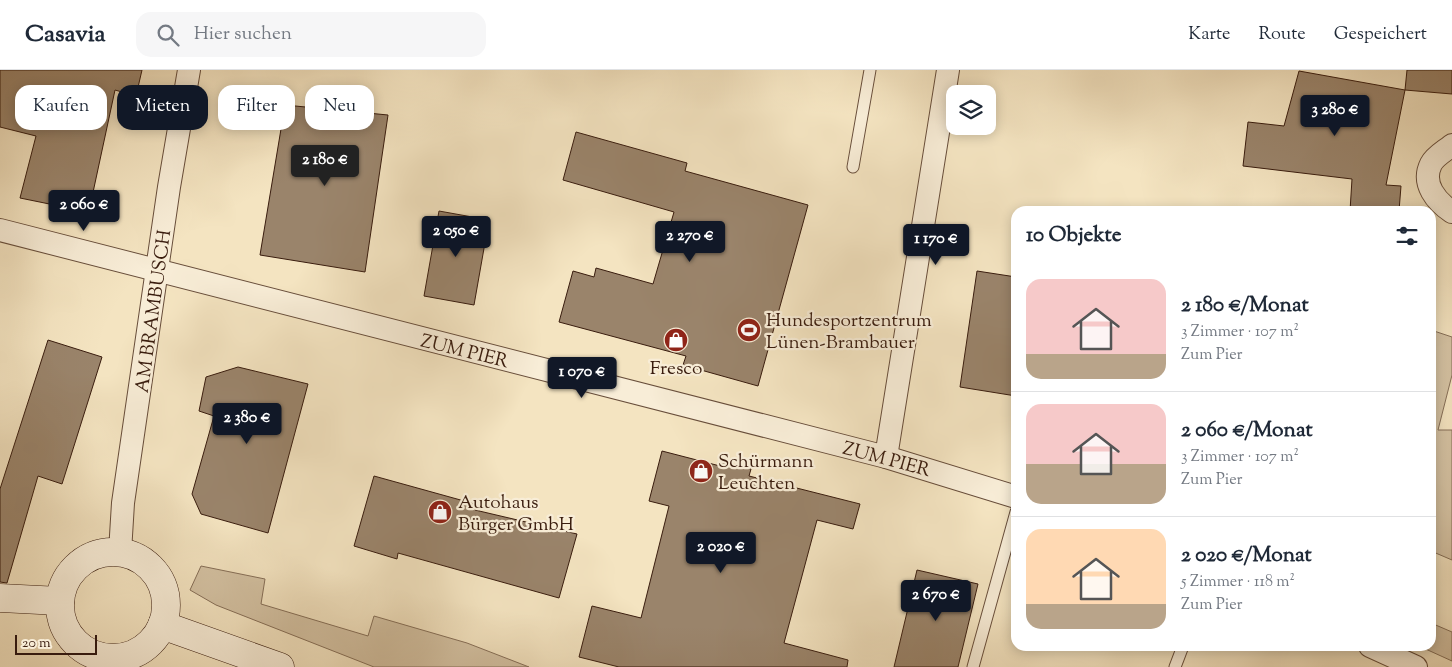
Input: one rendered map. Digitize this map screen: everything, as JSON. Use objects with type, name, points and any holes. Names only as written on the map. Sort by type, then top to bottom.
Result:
[{"type":"main road","points":[[106,552],[120,552],[142,562],[159,578],[165,594],[166,610],[162,625],[147,646],[110,662],[79,646],[68,633],[61,618],[60,601],[63,587],[70,574],[79,564],[92,556],[106,552]]},
{"type":"main road","points":[[0,598],[60,601]]},
{"type":"main road","points":[[162,625],[280,667]]},
{"type":"street","name":"AM BRAMBUSCH","points":[[120,552],[123,503],[169,187],[189,70]]},
{"type":"street","points":[[886,456],[948,70]]},
{"type":"street","points":[[1452,145],[1431,164],[1428,177],[1431,191],[1439,203],[1452,212]]},
{"type":"street","name":"ZUM PIER","points":[[0,230],[886,456],[1011,495]]},
{"type":"street","points":[[1381,651],[1416,667]]},
{"type":"lane","points":[[853,167],[870,70]]},
{"type":"lane","points":[[973,667],[1011,530]]},
{"type":"lane","points":[[1175,667],[1181,651]]},
{"type":"shaded area","points":[[1436,332],[1452,337],[1452,375],[1438,430],[1452,430],[1452,560],[1436,553]]},
{"type":"shaded area","points":[[201,566],[265,579],[261,604],[368,636],[374,616],[467,643],[529,667],[374,667],[216,605],[190,590]]},
{"type":"shaded area","points":[[1436,625],[1452,632],[1452,661],[1430,651],[1436,651]]},
{"type":"building","points":[[0,70],[142,70],[139,85],[117,85],[107,127],[107,85],[15,85],[15,130],[106,130],[92,197],[83,205],[74,209],[20,198],[36,136],[0,127]]},
{"type":"building","points":[[1407,70],[1452,70],[1452,94],[1405,90]]},
{"type":"building","points":[[1299,71],[1405,90],[1386,185],[1401,186],[1399,206],[1350,206],[1352,179],[1243,166],[1248,122],[1284,126]]},
{"type":"building","points":[[295,106],[305,107],[305,130],[374,130],[374,114],[388,115],[365,272],[260,255],[281,130],[295,130]]},
{"type":"building","points":[[576,132],[687,163],[685,171],[808,205],[758,386],[683,365],[686,356],[559,322],[573,271],[594,277],[596,268],[653,284],[674,212],[563,180]]},
{"type":"building","points":[[439,211],[489,220],[474,305],[424,296]]},
{"type":"building","points":[[977,271],[1011,276],[1011,395],[960,387]]},
{"type":"building","points":[[48,340],[102,357],[62,484],[38,476],[7,583],[0,582],[0,489]]},
{"type":"building","points":[[238,367],[308,384],[268,533],[201,514],[192,494],[214,416],[199,411],[206,377]]},
{"type":"building","points":[[662,451],[720,466],[721,461],[751,469],[749,476],[860,504],[853,529],[817,520],[784,643],[848,660],[847,667],[619,667],[579,657],[592,606],[641,618],[669,506],[649,501]]},
{"type":"building","points":[[374,476],[475,504],[475,510],[577,534],[559,598],[398,553],[397,559],[354,546]]},
{"type":"building","points":[[917,570],[978,584],[958,667],[894,667]]},
{"type":"place","name":"Hundesportzentrum Lünen-Brambauer","points":[[749,330]]},
{"type":"place","name":"Fresco","points":[[676,340]]},
{"type":"place","name":"Schürmann Leuchten","points":[[701,471]]},
{"type":"place","name":"Autohaus Bürger GmbH","points":[[440,512]]}]
